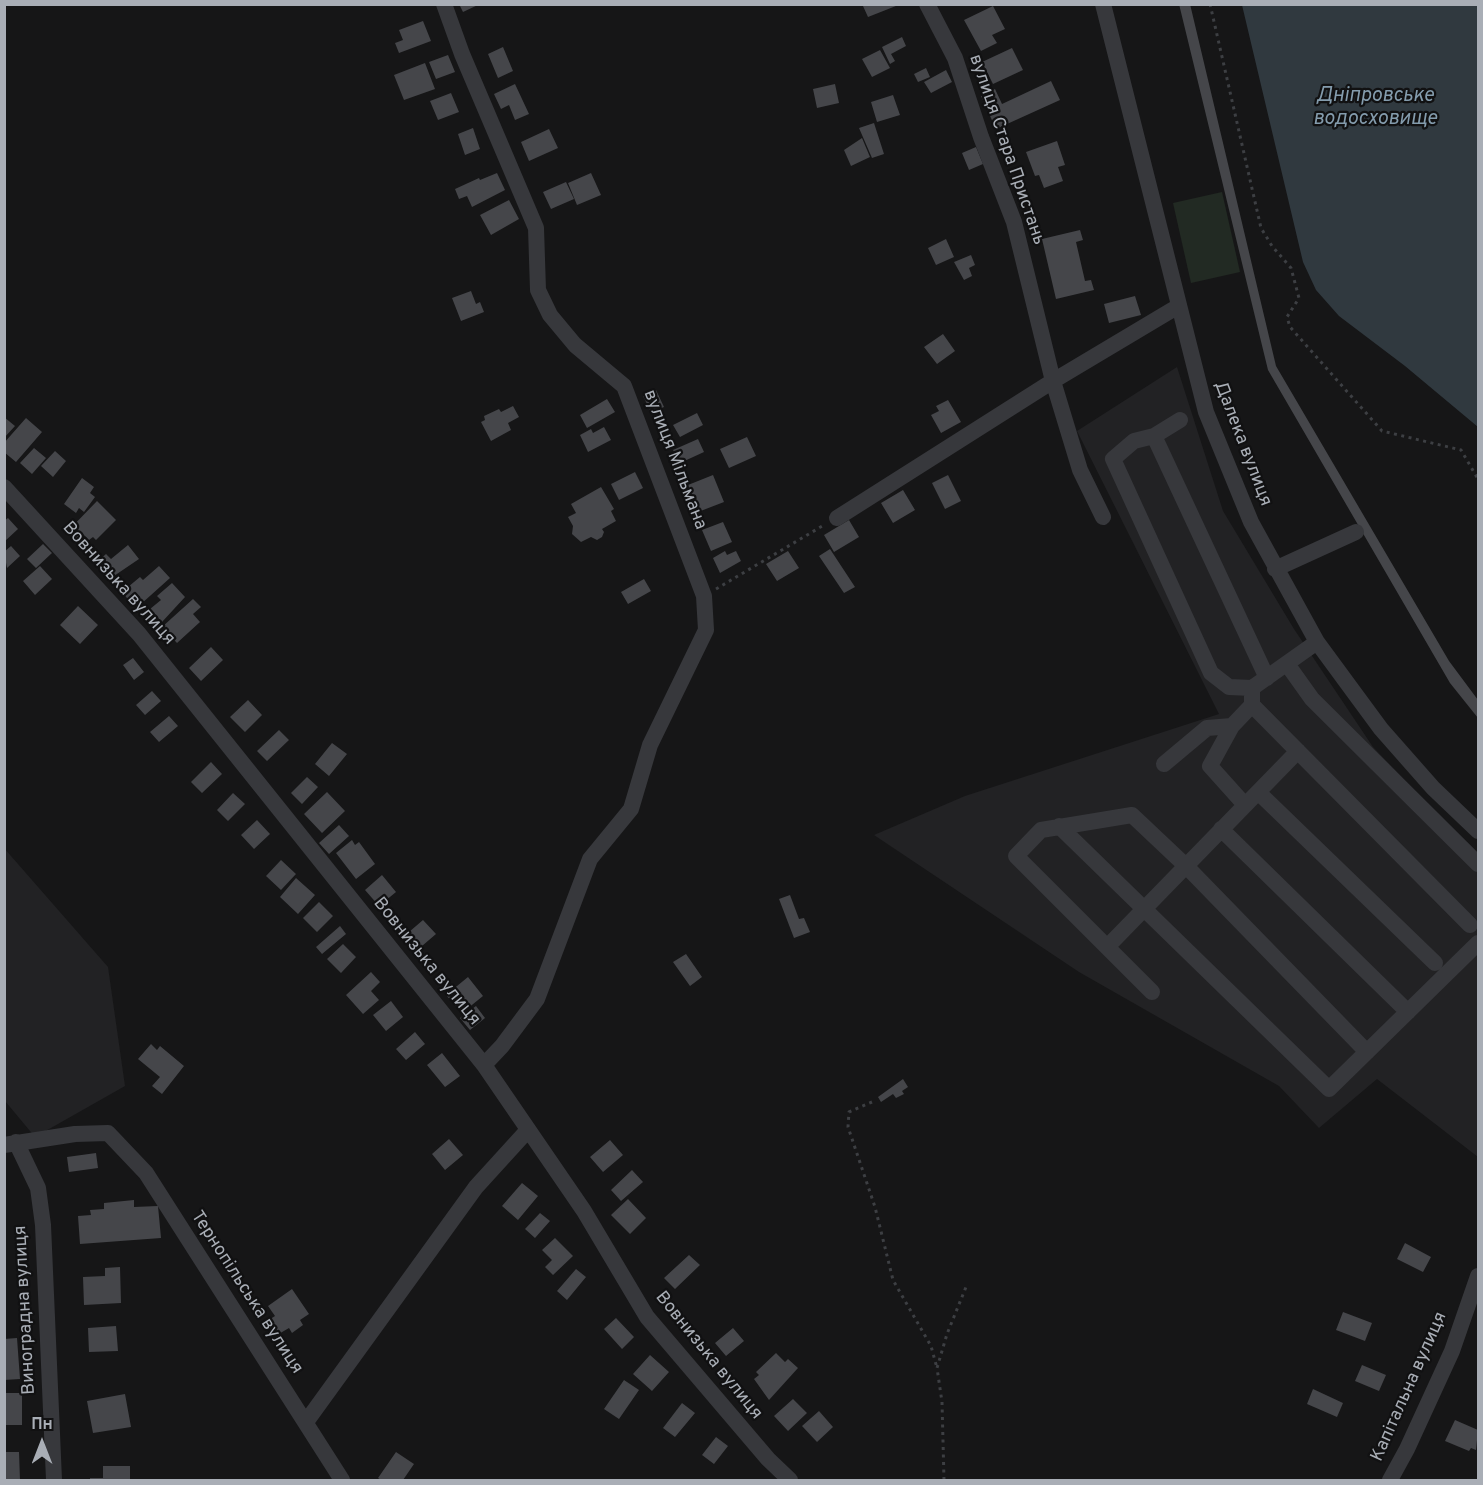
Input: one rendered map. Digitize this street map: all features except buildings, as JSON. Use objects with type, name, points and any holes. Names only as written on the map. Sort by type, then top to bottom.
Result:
[{"type":"street","name":"вулиця Мільмана","points":[[444,4],[462,54],[536,228],[538,290],[550,315],[575,345],[624,386],[704,596],[706,630],[697,654],[665,710],[650,745],[631,809],[590,859],[537,999],[502,1046],[484,1065]]},
{"type":"street","name":"вулиця Стара Пристань","points":[[927,4],[955,58],[981,137],[1014,222],[1053,381],[1080,470],[1103,517]]},
{"type":"street","name":"Далека вулиця","points":[[1103,4],[1177,307],[1209,422],[1227,469],[1275,569],[1317,642],[1381,729],[1433,788],[1479,831]]},
{"type":"street","points":[[837,518],[1053,381],[1177,307]]},
{"type":"street","points":[[1180,420],[1154,436],[1134,441],[1113,459],[1211,673],[1229,687],[1252,696],[1298,751],[1470,925]]},
{"type":"street","points":[[1154,436],[1267,678]]},
{"type":"street","name":"Вовнизька вулиця","points":[[4,487],[139,634],[484,1065],[527,1131],[584,1211],[647,1317],[768,1459],[790,1480]]},
{"type":"street","points":[[1275,569],[1356,532]]},
{"type":"street","points":[[1245,805],[1210,766],[1232,726],[1267,678],[1317,642]]},
{"type":"street","points":[[1287,664],[1312,699],[1477,872]]},
{"type":"street","points":[[1164,764],[1207,728],[1232,726]]},
{"type":"street","points":[[1108,946],[1298,751]]},
{"type":"street","points":[[1258,792],[1435,963]]},
{"type":"street","points":[[1152,992],[1016,856],[1041,830],[1132,815],[1186,866],[1367,1052]]},
{"type":"street","points":[[1059,826],[1329,1089],[1479,943]]},
{"type":"street","points":[[1221,830],[1408,1012]]},
{"type":"street","points":[[306,1422],[476,1187],[527,1131]]},
{"type":"street","name":"Тернопільська вулиця","points":[[10,1144],[75,1134],[108,1133],[146,1173],[342,1480]]},
{"type":"street","name":"Виноградна вулиця","points":[[10,1144],[38,1188],[43,1225],[54,1480]]},
{"type":"street","name":"Капітальна вулиця","points":[[1390,1480],[1407,1449],[1452,1351],[1479,1276]]},
{"type":"path","points":[[1210,4],[1261,228],[1272,246],[1291,268],[1299,297],[1287,318],[1290,327],[1382,431],[1461,450],[1479,479]]},
{"type":"path","points":[[704,596],[837,518]]},
{"type":"path","points":[[872,1102],[849,1112],[848,1127],[875,1207],[893,1280],[931,1346],[938,1368],[942,1402],[944,1480]]},
{"type":"path","points":[[938,1368],[947,1334],[966,1287]]},
{"type":"shaded area","points":[[1222,192],[1240,272],[1191,283],[1173,203]]},
{"type":"shaded area","points":[[1177,367],[1223,511],[1294,629],[1373,747],[1478,857],[1478,1157],[1377,1079],[1319,1128],[1279,1086],[1079,972],[874,835],[965,796],[1219,714],[1077,431]]},
{"type":"shaded area","points":[[4,848],[108,967],[125,1086],[35,1137],[5,1101]]},
{"type":"water","name":"Дніпровське водосховище","points":[[1242,5],[1478,5],[1478,427],[1405,366],[1339,316],[1316,290],[1303,262]]}]
